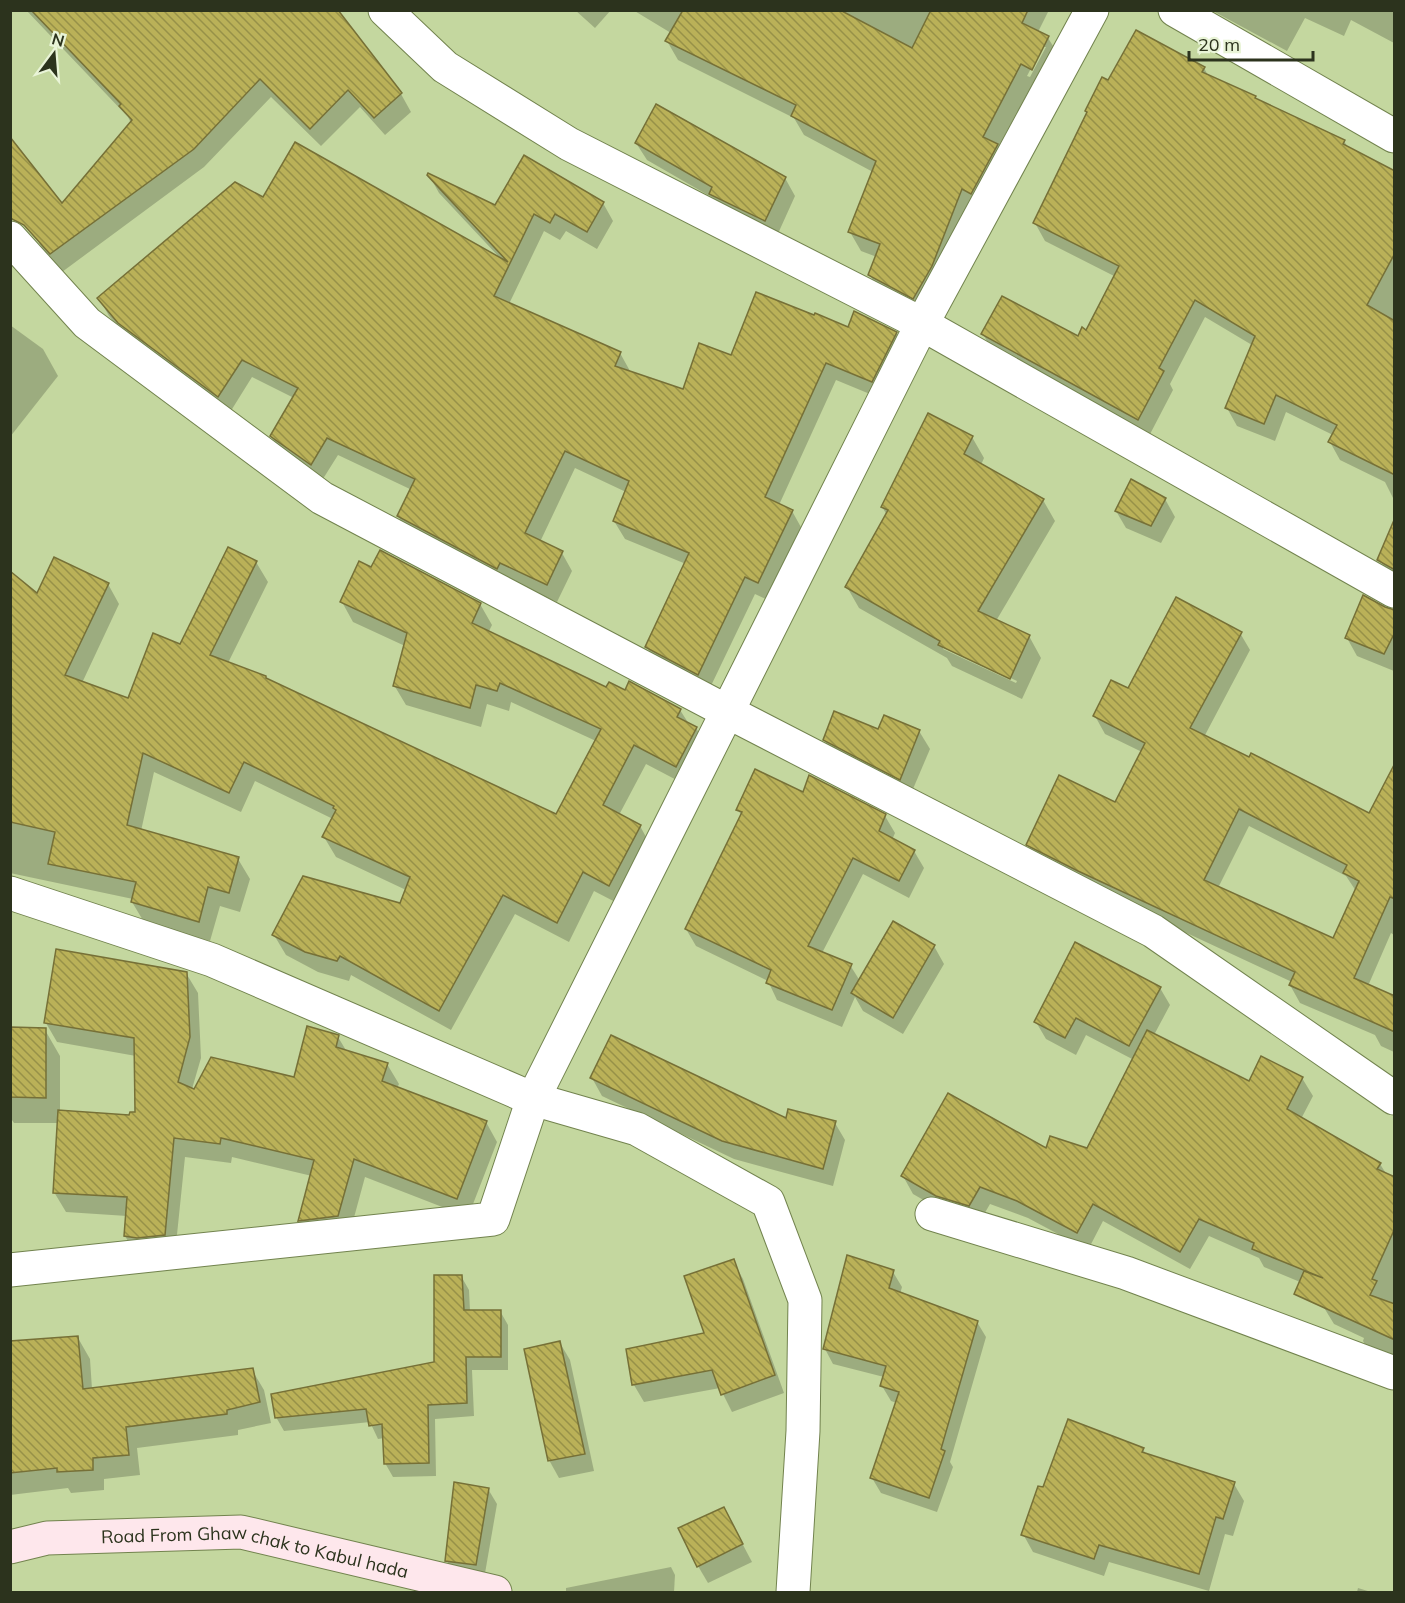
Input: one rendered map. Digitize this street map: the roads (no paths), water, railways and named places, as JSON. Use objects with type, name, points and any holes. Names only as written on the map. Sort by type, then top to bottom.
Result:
[{"type":"street","points":[[385,10],[445,67],[568,144],[922,324],[1395,591]]},
{"type":"street","points":[[10,1270],[493,1219],[533,1100],[922,324],[1092,10]]},
{"type":"street","points":[[1175,10],[1395,136]]},
{"type":"street","points":[[10,238],[87,323],[322,498],[728,712],[1154,931],[1395,1098]]},
{"type":"street","points":[[10,893],[212,960],[533,1100],[637,1129],[768,1202],[805,1300],[803,1431],[793,1593]]},
{"type":"street","points":[[933,1214],[1126,1273],[1395,1373]]},
{"type":"street","name":"Road From Ghaw chak to Kabul hada","points":[[10,1547],[47,1538],[241,1532],[495,1593]]}]
